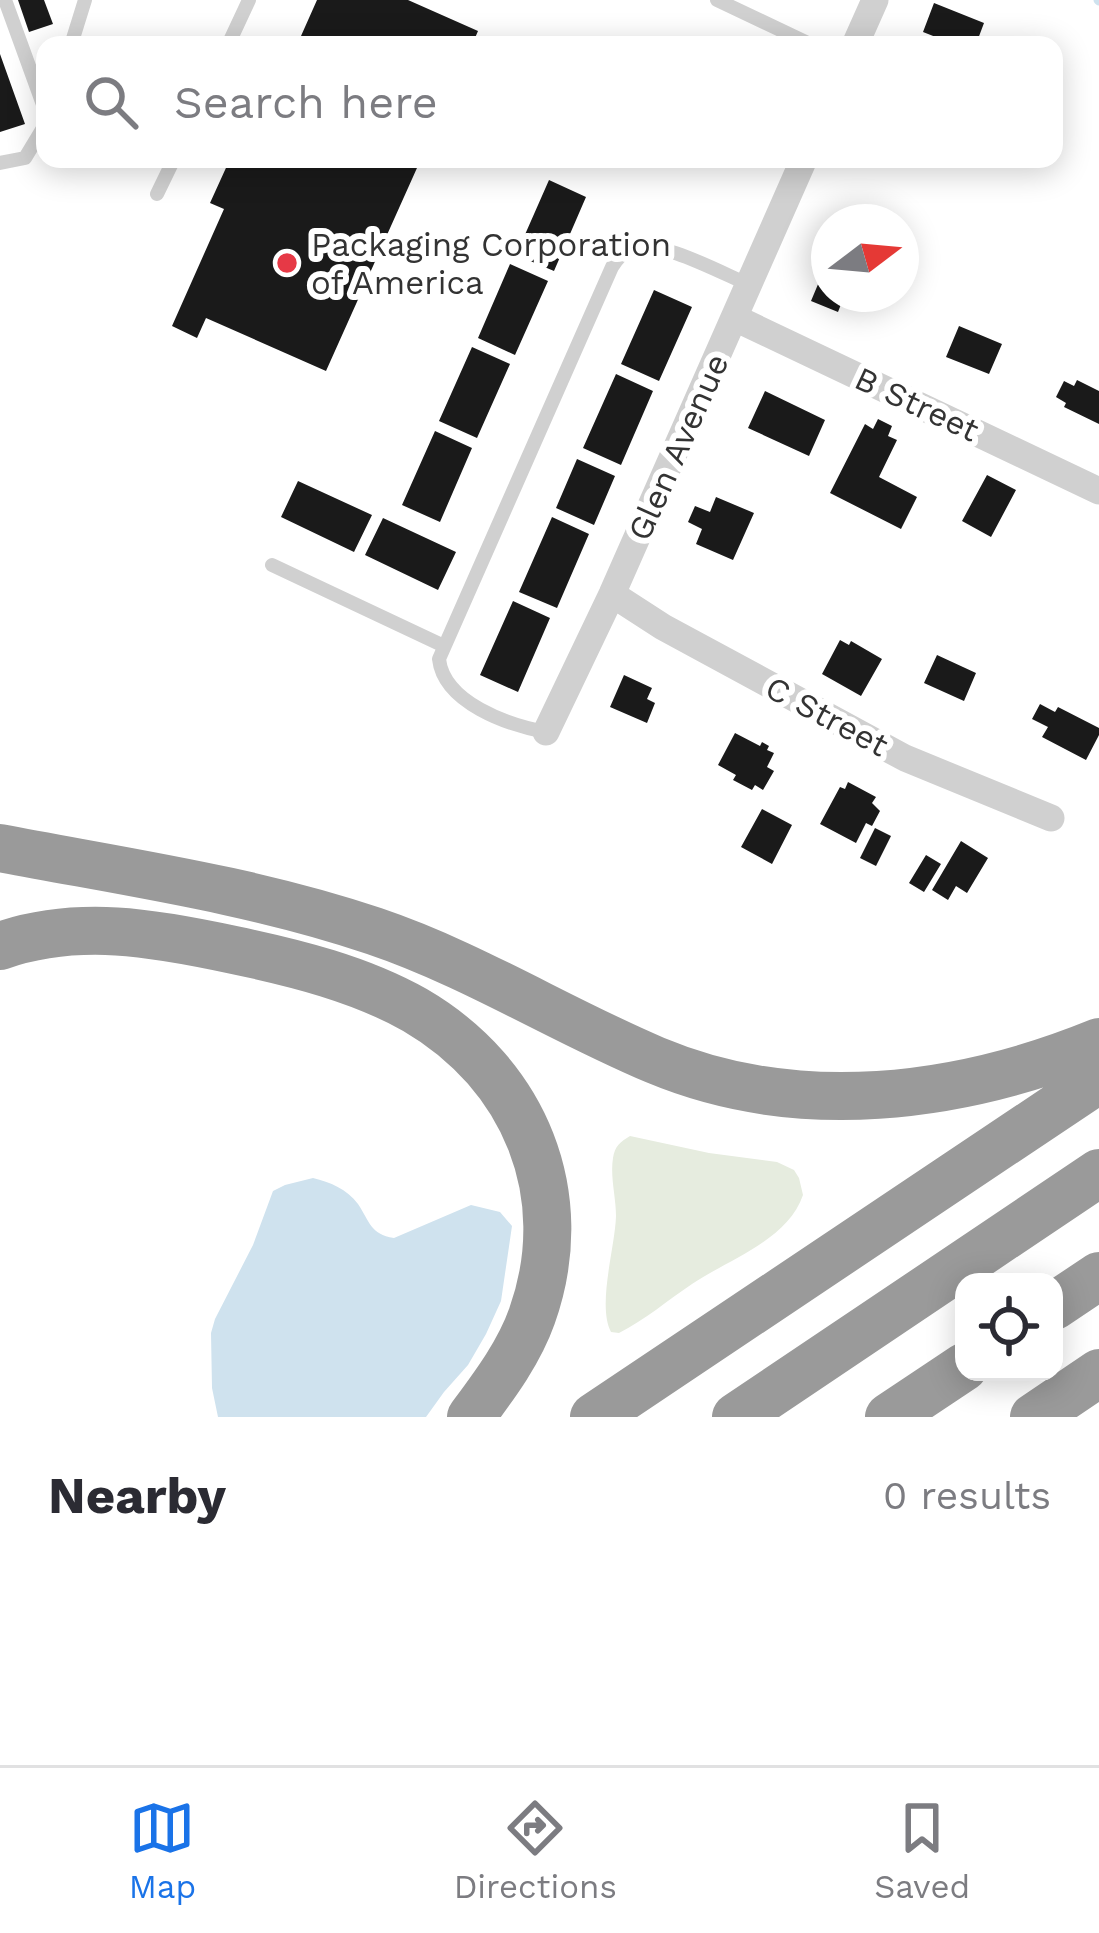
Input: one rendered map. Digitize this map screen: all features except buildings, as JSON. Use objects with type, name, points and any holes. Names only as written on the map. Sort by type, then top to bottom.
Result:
[{"type":"highway","points":[[0,848],[234,893],[374,931],[506,987],[655,1060],[764,1091],[831,1096],[947,1087],[1099,1042]]},
{"type":"highway","points":[[0,946],[38,934],[113,930],[271,958],[395,1000],[442,1028],[486,1066],[518,1112],[540,1163],[546,1255],[532,1318],[471,1417]]},
{"type":"highway","points":[[594,1417],[1099,1079]]},
{"type":"highway","points":[[736,1417],[1099,1173]]},
{"type":"highway","points":[[1063,1300],[1099,1276]]},
{"type":"highway","points":[[889,1417],[955,1372]]},
{"type":"highway","points":[[1034,1417],[1099,1373]]},
{"type":"highway","points":[[1089,1417],[1099,1409]]},
{"type":"street","points":[[859,36],[875,0]]},
{"type":"street","name":"Glen Avenue","points":[[546,732],[800,168]]},
{"type":"street","name":"B Street","points":[[735,318],[1099,490]]},
{"type":"street","name":"C Street","points":[[612,594],[663,627],[905,758],[1051,818]]},
{"type":"lane","points":[[5,0],[36,85]]},
{"type":"lane","points":[[74,36],[86,0]]},
{"type":"lane","points":[[232,36],[249,0]]},
{"type":"lane","points":[[717,0],[793,36]]},
{"type":"lane","points":[[0,163],[25,158],[36,140]]},
{"type":"lane","points":[[158,194],[170,168]]},
{"type":"lane","points":[[546,732],[524,728],[464,701],[440,671],[439,659],[611,267],[631,248],[646,245],[749,285]]},
{"type":"lane","points":[[272,565],[444,646]]},
{"type":"shaded area","points":[[630,1136],[777,1162],[794,1170],[803,1195],[785,1224],[771,1236],[619,1333],[611,1332],[606,1307],[616,1216],[612,1165],[617,1147]]},
{"type":"water","points":[[313,1178],[349,1194],[380,1234],[394,1238],[471,1205],[500,1212],[512,1226],[501,1301],[468,1365],[426,1417],[218,1417],[212,1388],[215,1319],[253,1245],[273,1191]]},
{"type":"place","name":"Packaging Corporation of America","points":[[287,263]]}]
